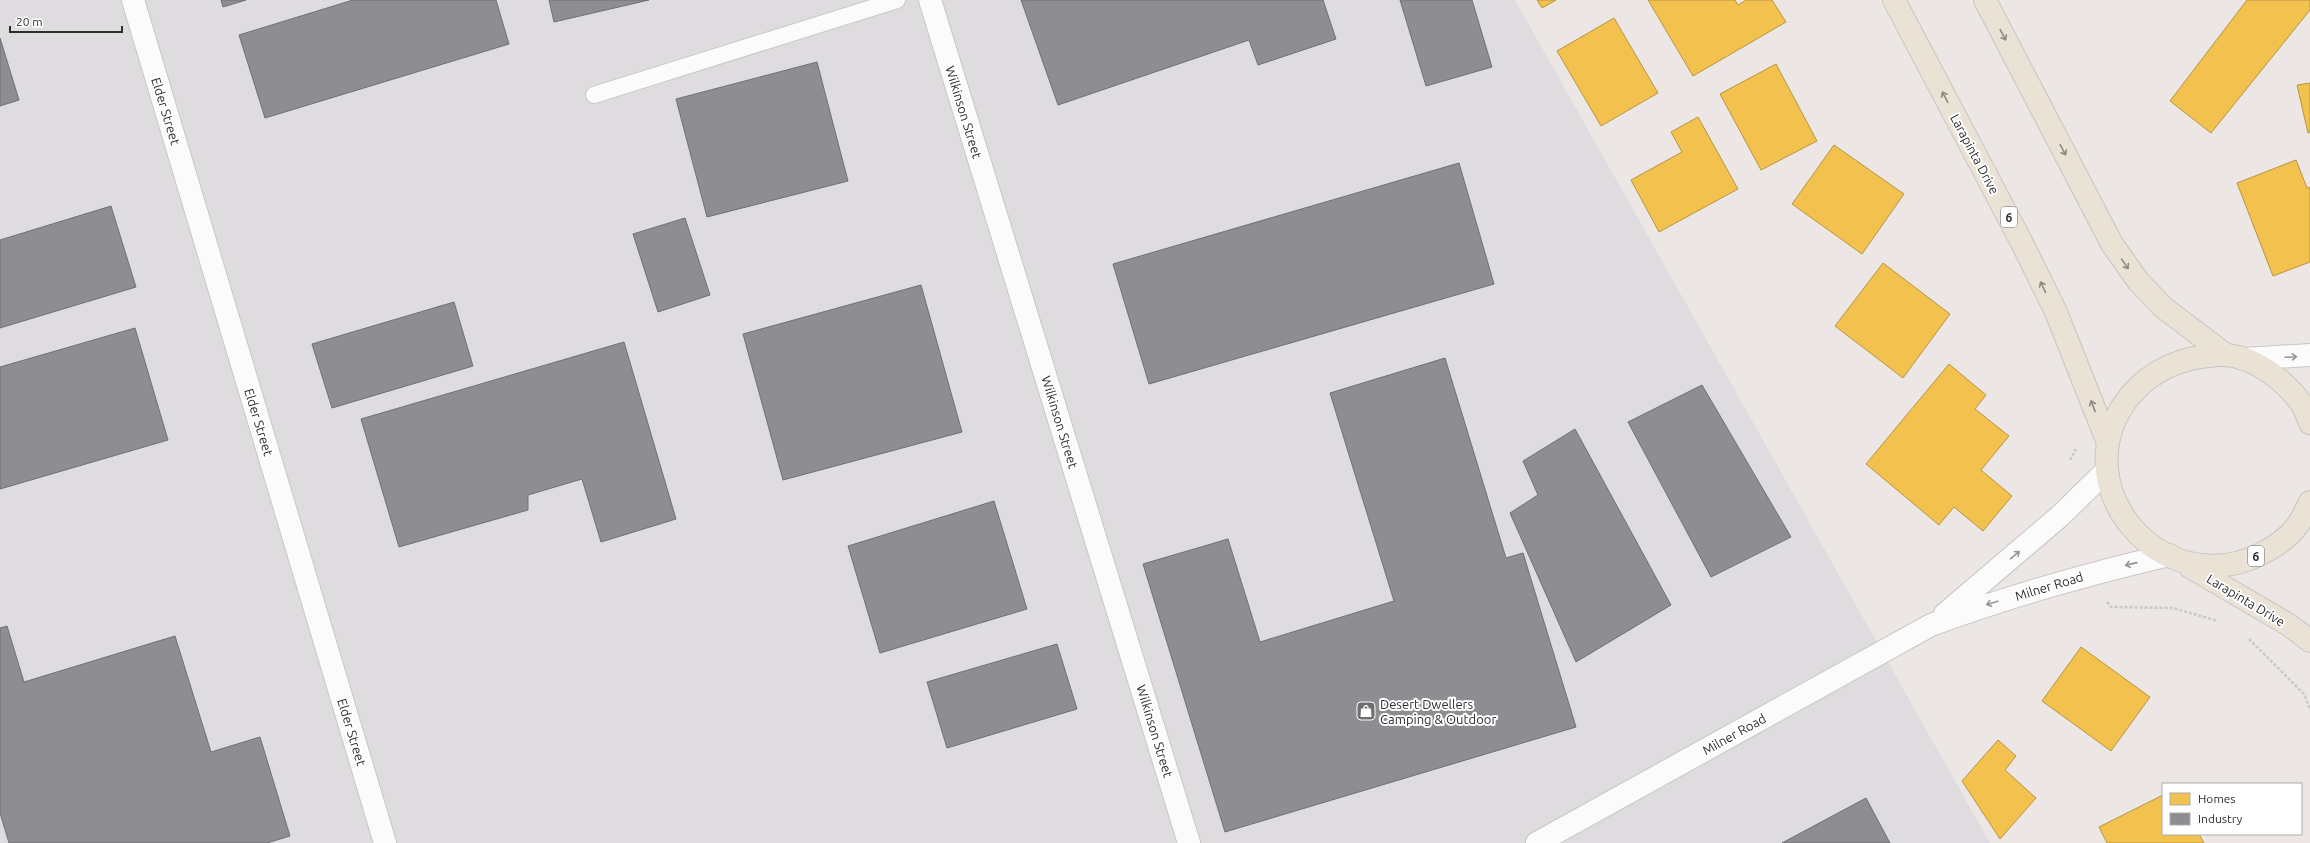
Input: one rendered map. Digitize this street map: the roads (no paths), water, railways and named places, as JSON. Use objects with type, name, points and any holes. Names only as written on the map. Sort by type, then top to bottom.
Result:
[{"type":"main road","name":"Larapinta Drive","points":[[1894,0],[2022,243],[2056,312],[2108,443]]},
{"type":"main road","name":"6","points":[[1985,0],[2112,244],[2138,281],[2164,308],[2235,357],[2259,366],[2280,380],[2302,405],[2310,423]]},
{"type":"main road","name":"6","points":[[2235,357],[2201,355],[2168,365],[2140,384],[2119,410],[2108,443],[2107,470],[2113,496],[2125,521],[2149,546],[2174,558],[2212,567],[2244,562],[2273,548],[2297,526],[2310,502]]},
{"type":"main road","name":"Larapinta Drive","points":[[2174,558],[2289,625],[2310,641]]},
{"type":"street","name":"Elder Street","points":[[133,0],[385,843]]},
{"type":"street","name":"Wilkinson Street","points":[[930,0],[1189,843]]},
{"type":"street","points":[[2235,357],[2310,355]]},
{"type":"street","name":"Milner Road","points":[[1931,625],[2060,516],[2107,470]]},
{"type":"street","name":"Milner Road","points":[[1537,843],[1931,625],[1982,606],[2086,574],[2174,558]]},
{"type":"lane","points":[[594,95],[897,0]]},
{"type":"place","name":"Desert Dwellers Camping & Outdoor","points":[[1366,711]]}]
